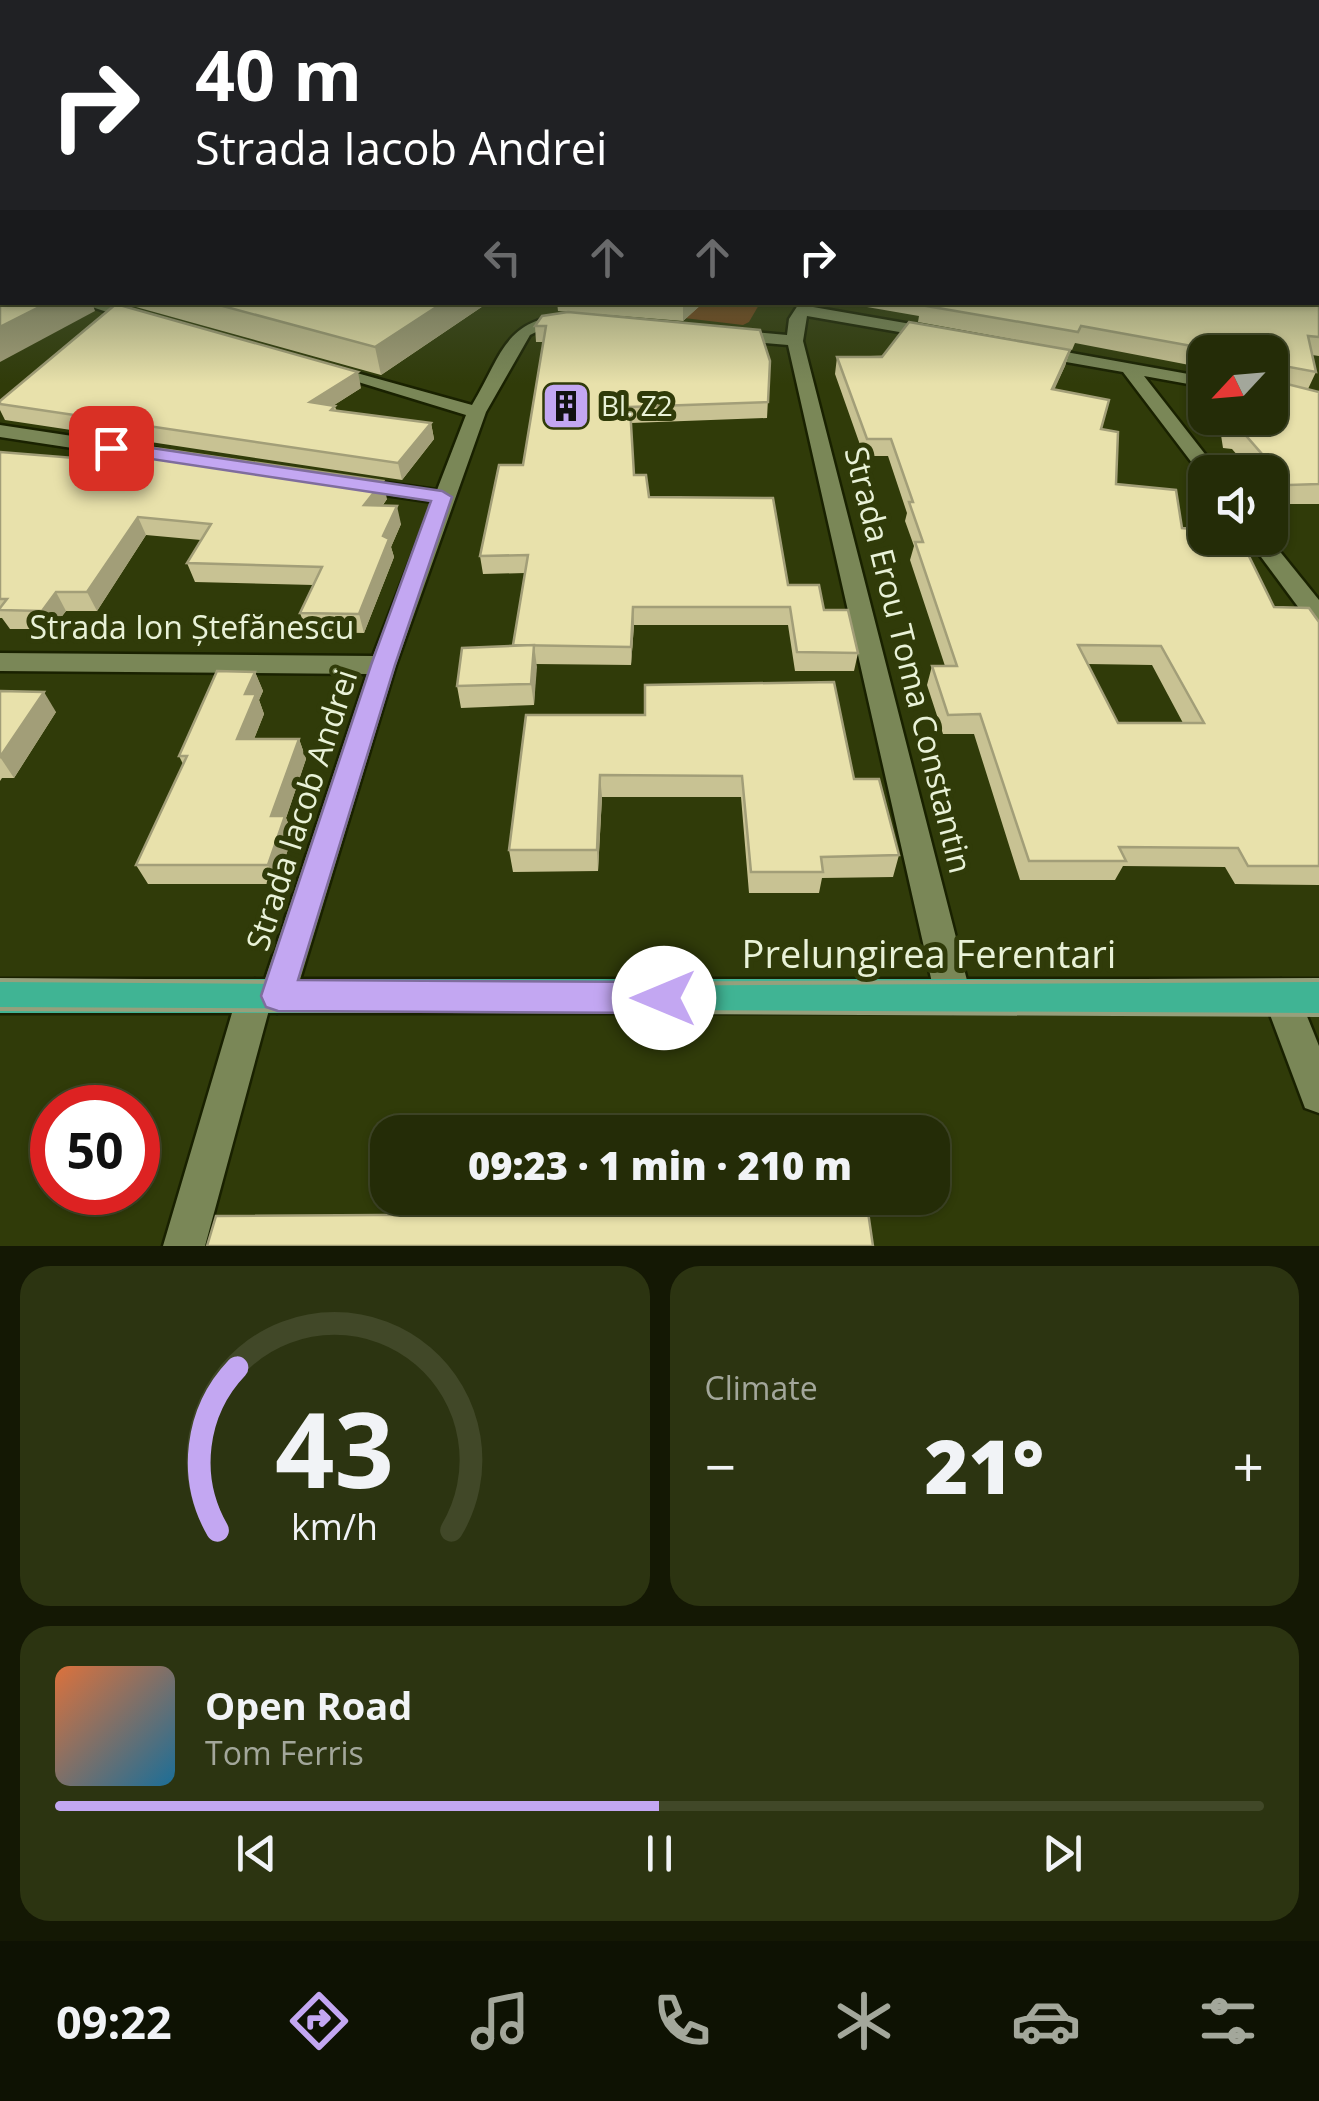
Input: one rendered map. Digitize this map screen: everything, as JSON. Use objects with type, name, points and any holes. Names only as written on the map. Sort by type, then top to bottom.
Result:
[{"type":"main road","name":"Prelungirea Ferentari","points":[[0,996],[1319,996]]},
{"type":"street","points":[[96,305],[162,324]]},
{"type":"street","name":"Strada Iacob Andrei","points":[[184,1246],[266,996],[442,497],[477,412],[522,332],[544,321],[578,319],[548,305]]},
{"type":"street","points":[[719,334],[795,341],[797,318],[805,306],[959,338]]},
{"type":"street","name":"Strada Erou Toma Constantin","points":[[795,341],[953,996]]},
{"type":"street","points":[[1016,348],[1188,379]]},
{"type":"street","points":[[316,367],[477,412]]},
{"type":"street","points":[[1129,369],[1196,455]]},
{"type":"street","points":[[0,430],[178,458]]},
{"type":"street","points":[[332,482],[442,497]]},
{"type":"street","points":[[1271,555],[1319,617]]},
{"type":"street","name":"Strada Ion Ștefănescu","points":[[0,662],[383,665]]},
{"type":"street","points":[[1280,996],[1319,1094]]},
{"type":"shaded area","points":[[672,305],[759,305],[743,325],[684,318]]},
{"type":"building","points":[[0,305],[43,305],[0,327]]},
{"type":"building","points":[[120,305],[358,372],[310,402],[335,406],[331,410],[431,423],[398,463],[0,401]]},
{"type":"building","points":[[219,305],[439,305],[375,347]]},
{"type":"building","points":[[921,305],[1319,305],[1319,337],[1308,336],[1316,372],[1288,367],[1288,335],[1188,335],[1188,345],[1081,326],[1078,332]]},
{"type":"building","points":[[568,312],[760,330],[770,361],[768,402],[630,407],[634,475],[646,475],[649,497],[773,498],[788,585],[819,585],[824,610],[848,610],[858,653],[797,652],[790,607],[633,607],[631,647],[513,645],[528,555],[480,556],[499,465],[523,465],[546,326],[535,326],[542,316]]},
{"type":"building","points":[[909,322],[1070,350],[1052,389],[1109,400],[1101,429],[1118,432],[1116,484],[1176,490],[1182,528],[1188,529],[1188,555],[1248,555],[1274,607],[1309,608],[1319,622],[1319,866],[1248,866],[1238,848],[1119,847],[1126,861],[1029,861],[980,714],[948,715],[932,666],[957,666],[915,542],[923,542],[909,502],[913,502],[891,439],[867,439],[837,357],[882,357]],"holes":[[[1078,645],[1161,646],[1204,723],[1118,723]]]},
{"type":"building","points":[[1288,384],[1319,392],[1319,484],[1289,485],[1288,455],[1263,455],[1245,435],[1288,435]]},
{"type":"building","points":[[127,444],[383,481],[364,505],[397,506],[383,536],[389,539],[359,614],[300,613],[322,567],[187,563],[211,524],[138,517],[87,592],[56,592],[42,611],[0,610],[7,599],[0,599],[0,452],[124,462]]},
{"type":"building","points":[[534,645],[531,684],[457,686],[462,648]]},
{"type":"building","points":[[217,671],[255,672],[245,694],[256,694],[237,739],[299,739],[271,816],[285,816],[268,865],[136,865],[187,756],[179,756]]},
{"type":"building","points":[[834,682],[854,779],[879,779],[899,855],[821,857],[823,872],[751,872],[742,776],[600,775],[597,850],[509,850],[526,715],[645,715],[645,685]]},
{"type":"building","points":[[0,691],[44,692],[0,757]]},
{"type":"building","points":[[868,1215],[873,1246],[207,1246],[216,1216]]},
{"type":"tram line","points":[[0,980],[590,984],[1319,980]]},
{"type":"tram line","points":[[0,1009],[1319,1015]]},
{"type":"place","name":"Bl. Z2","points":[[566,406]]},
{"type":"route","points":[[111,448],[442,497],[383,665],[278,996],[664,998]]}]
